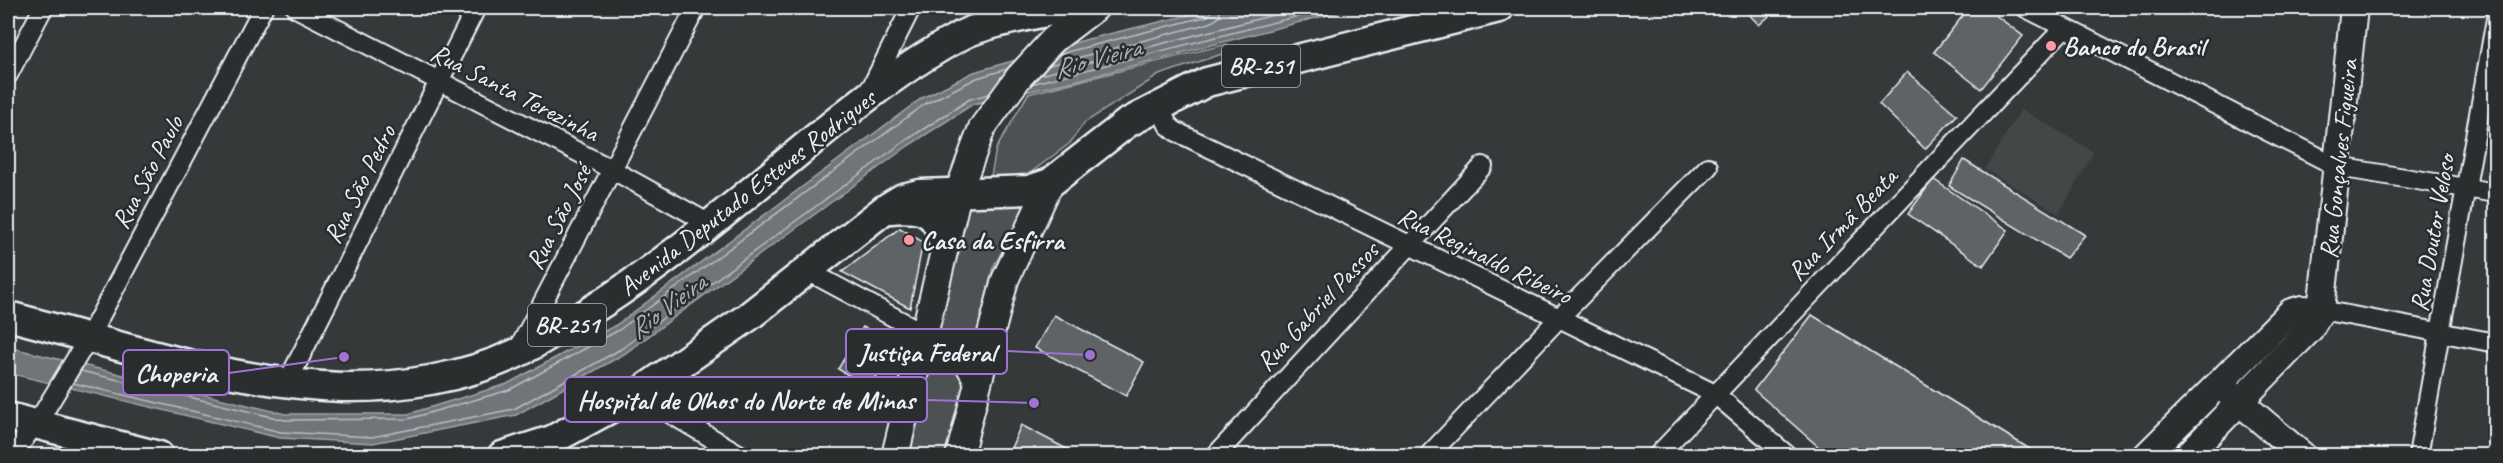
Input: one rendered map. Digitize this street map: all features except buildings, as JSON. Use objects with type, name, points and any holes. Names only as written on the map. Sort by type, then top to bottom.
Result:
[{"type":"main road","name":"Avenida Deputado Esteves Rodrigues","points":[[8,316],[83,348],[287,383],[345,387],[404,383],[455,375],[515,354],[613,298],[710,224],[867,96],[919,59],[966,33],[1065,8]]},
{"type":"main road","name":"BR-251","points":[[502,456],[550,448],[637,394],[748,317],[885,209],[911,195],[1029,190],[1050,183],[1127,123],[1207,82],[1245,70],[1499,8]]},
{"type":"main road","points":[[885,209],[909,207],[934,217],[942,231],[944,248]]},
{"type":"main road","points":[[29,417],[159,456]]},
{"type":"street","points":[[8,75],[43,8]]},
{"type":"street","name":"Rua São Paulo","points":[[12,456],[29,417],[83,348],[263,8]]},
{"type":"street","name":"Rua Santa Terezinha","points":[[296,8],[439,80],[710,224]]},
{"type":"street","name":"Rua São Pedro","points":[[287,383],[476,8]]},
{"type":"street","name":"Rua São José","points":[[515,354],[696,8]]},
{"type":"street","points":[[867,96],[912,8]]},
{"type":"street","points":[[894,456],[958,193],[982,128],[1019,77],[1053,40],[1095,8]]},
{"type":"street","points":[[2026,8],[2338,167],[2496,193]]},
{"type":"street","name":"Rua Gonçalves Figueira","points":[[2321,310],[2354,8]]},
{"type":"street","name":"Rua Doutor Veloso","points":[[2418,456],[2496,20]]},
{"type":"street","name":"Rua Irmã Beata","points":[[1656,456],[2064,28]]},
{"type":"street","name":"Rua Reginaldo Ribeiro","points":[[1159,105],[1168,125],[1175,131],[1407,246],[1715,394],[1788,456]]},
{"type":"street","name":"Rua Gabriel Passos","points":[[1215,456],[1483,166]]},
{"type":"street","points":[[1428,456],[1558,319],[1708,167]]},
{"type":"street","points":[[959,456],[977,380],[1005,280],[1050,183]]},
{"type":"street","points":[[806,270],[925,334]]},
{"type":"street","points":[[2146,456],[2291,312],[2302,309],[2321,310],[2496,343]]},
{"type":"street","points":[[2187,456],[2310,329],[2321,310]]},
{"type":"street","points":[[917,365],[932,355],[954,353],[970,364],[977,380]]},
{"type":"street","points":[[2218,384],[2303,456]]},
{"type":"street","points":[[637,394],[742,456]]},
{"type":"shaded area","points":[[1227,44],[1231,51],[1159,75],[1084,123],[1070,143],[1018,182],[1002,183],[991,176],[996,149],[1028,94]]},
{"type":"shaded area","points":[[2021,109],[2094,152],[2059,214],[1985,169]]},
{"type":"shaded area","points":[[1036,194],[993,267],[945,455],[907,456],[967,201]]},
{"type":"water","name":"Rio Vieira","points":[[1218,8],[1354,8],[1074,81],[973,104],[908,146],[624,354],[516,415],[373,443],[280,438],[8,373],[8,347],[285,414],[408,414],[507,384],[616,325],[922,98],[974,72],[1088,39]]},
{"type":"place","name":"Banco do Brasil","points":[[2051,46]]},
{"type":"place","name":"Casa da Esfirra","points":[[909,240]]},
{"type":"place","name":"Justiça Federal","points":[[1090,355]]},
{"type":"place","name":"Choperia","points":[[344,357]]},
{"type":"place","name":"Hospital de Olhos do Norte de Minas","points":[[1034,403]]}]
